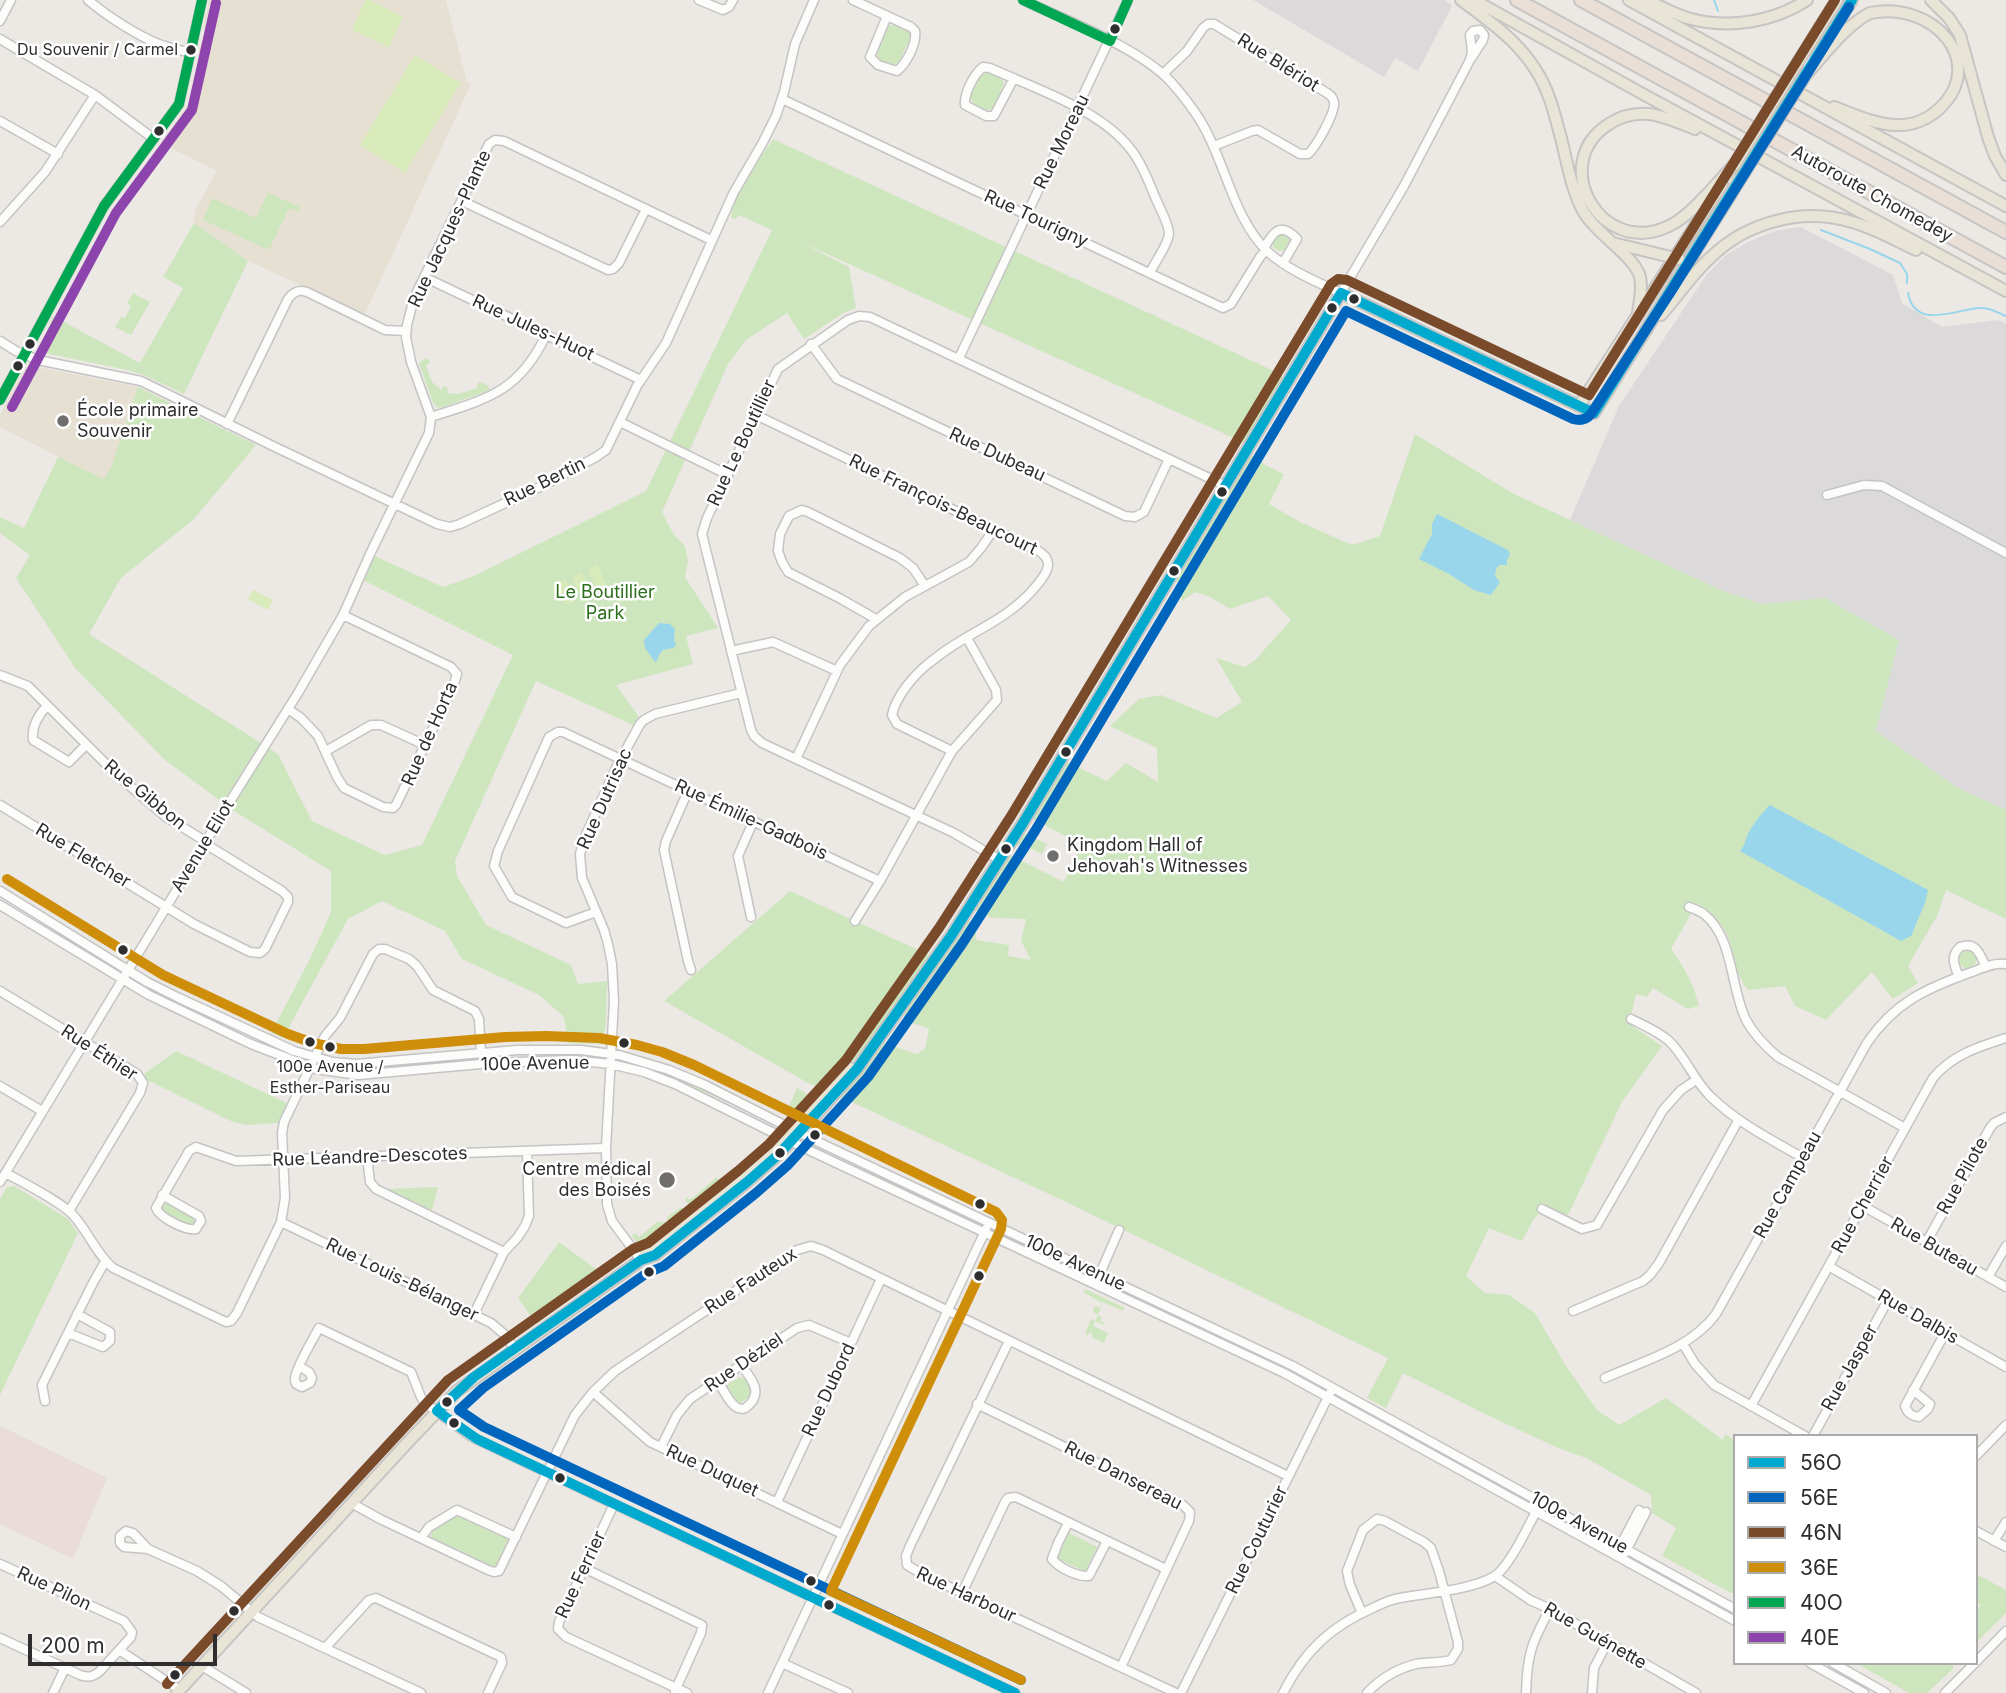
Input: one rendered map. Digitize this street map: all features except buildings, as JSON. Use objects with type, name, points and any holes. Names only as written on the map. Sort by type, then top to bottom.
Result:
[{"type":"highway","name":"Autoroute Chomedey","points":[[1517,0],[2006,267]]},
{"type":"highway","name":"Autoroute Chomedey","points":[[1581,0],[2006,232]]},
{"type":"main road","points":[[1461,0],[1507,34],[1536,69],[1551,102],[1580,205],[1592,225],[1639,273],[1641,285],[1638,314]]},
{"type":"main road","points":[[1474,0],[2006,291]]},
{"type":"main road","points":[[1629,0],[2006,206]]},
{"type":"main road","points":[[1646,0],[1692,19],[1728,23],[1750,22],[1769,17],[1790,10],[1807,0]]},
{"type":"main road","points":[[1579,406],[1676,258],[1837,0]]},
{"type":"main road","points":[[178,1692],[437,1411],[469,1381],[641,1260],[655,1255],[753,1177],[852,1075],[951,936],[1000,860],[1342,293],[1594,413],[1852,0]]},
{"type":"main road","points":[[1931,0],[1952,21],[1962,39],[1990,144],[2006,175]]},
{"type":"main road","points":[[1802,95],[1883,124],[1914,123],[1933,114],[1949,98],[1956,80],[1957,61],[1953,44],[1940,23],[1916,9],[1894,7],[1874,12],[1855,23],[1805,76]]},
{"type":"main road","points":[[1735,164],[1684,216],[1669,226],[1646,233],[1622,230],[1600,216],[1589,201],[1582,179],[1583,160],[1592,139],[1606,126],[1627,116],[1647,114],[1662,117],[1737,145]]},
{"type":"main road","points":[[1645,332],[1721,248],[1754,228],[1792,218],[1824,217],[1854,222],[1989,282]]},
{"type":"main road","points":[[1610,242],[1689,261]]},
{"type":"street","points":[[0,21],[12,0]]},
{"type":"street","points":[[88,0],[149,40],[191,53]]},
{"type":"street","points":[[0,401],[104,206],[180,102],[202,0]]},
{"type":"street","points":[[699,0],[723,10],[729,7],[733,0]]},
{"type":"street","name":"Rue Bertin","points":[[0,341],[24,355],[44,361],[136,379],[438,524],[450,527],[460,524],[600,455],[609,445],[641,380],[666,343],[738,183],[770,128],[782,99],[795,44],[814,0]]},
{"type":"street","points":[[853,0],[911,27],[916,34],[903,66],[897,71],[878,65],[870,57],[887,16]]},
{"type":"street","points":[[1023,0],[1110,41],[1163,74],[1193,109],[1214,146],[1241,213],[1265,249],[1283,263],[1342,293],[1404,186],[1470,60]]},
{"type":"street","name":"Rue Moreau","points":[[959,358],[1128,0]]},
{"type":"street","name":"Rue Blériot","points":[[1163,74],[1187,51],[1202,28],[1214,24],[1327,93],[1333,100],[1332,114],[1315,147],[1308,154],[1300,154],[1258,130],[1214,146]]},
{"type":"street","points":[[0,39],[95,95],[154,139]]},
{"type":"street","points":[[1014,78],[994,117],[986,116],[965,105],[966,96],[983,66],[1014,78],[1079,108],[1098,118],[1119,135],[1135,154],[1147,177],[1169,233],[1150,273]]},
{"type":"street","points":[[0,222],[45,172],[95,95]]},
{"type":"street","name":"Rue Tourigny","points":[[782,99],[1225,308],[1231,304],[1265,249]]},
{"type":"street","points":[[0,121],[58,154]]},
{"type":"street","name":"Rue Jacques-Plante","points":[[431,417],[411,362],[406,331],[414,298],[486,148],[495,140],[504,141],[711,240]]},
{"type":"street","points":[[461,201],[608,270],[619,263],[646,209]]},
{"type":"street","points":[[1265,249],[1269,238],[1278,230],[1284,229],[1294,235],[1297,241],[1283,263]]},
{"type":"street","name":"Rue Jules-Huot","points":[[424,277],[641,380]]},
{"type":"street","points":[[228,424],[288,299],[296,291],[307,292],[385,330],[406,331]]},
{"type":"street","name":"Rue Le Boutillier","points":[[1000,860],[968,840],[762,743],[754,736],[702,534],[775,372],[848,320],[862,316],[873,318],[1226,486]]},
{"type":"street","points":[[395,504],[429,433],[431,417],[489,397],[512,383],[533,360],[546,335]]},
{"type":"street","name":"Rue Dubeau","points":[[811,344],[839,380],[1128,517],[1144,512],[1169,459]]},
{"type":"street","name":"Rue François-Beaucourt","points":[[756,415],[994,529],[1040,552],[1046,558],[1049,566],[1041,580],[1017,607],[940,654],[908,685],[892,713],[897,724],[952,751]]},
{"type":"street","points":[[620,422],[728,475]]},
{"type":"street","points":[[1827,495],[1864,485],[1882,486],[2006,553]]},
{"type":"street","name":"Avenue Eliot","points":[[0,1182],[343,615],[395,504]]},
{"type":"street","points":[[876,619],[788,572],[778,551],[778,543],[789,516],[802,510],[808,512],[900,558],[913,568],[925,586]]},
{"type":"street","points":[[796,759],[837,671],[853,646],[876,619],[905,597],[973,558],[994,529]]},
{"type":"street","name":"Rue de Horta","points":[[288,709],[311,727],[345,788],[367,801],[387,808],[393,808],[400,802],[455,682],[456,671],[343,615]]},
{"type":"street","points":[[855,921],[952,751],[998,698],[967,638]]},
{"type":"street","points":[[732,651],[773,642],[837,671]]},
{"type":"street","name":"Rue Gibbon","points":[[0,675],[28,686],[116,774],[158,810],[288,897],[285,910],[265,949],[260,953],[250,952],[166,907]]},
{"type":"street","name":"Rue Dutrisac","points":[[641,1260],[612,1221],[608,1211],[606,1148],[614,992],[612,964],[604,930],[582,878],[580,854],[591,823],[640,724],[649,716],[741,693]]},
{"type":"street","points":[[47,706],[40,713],[33,730],[33,740],[69,762],[86,745]]},
{"type":"street","points":[[326,751],[372,725],[381,725],[425,745]]},
{"type":"street","name":"Rue Émilie-Gadbois","points":[[596,912],[566,923],[549,916],[512,897],[495,870],[494,862],[549,737],[553,734],[563,732],[880,881]]},
{"type":"street","points":[[688,791],[664,850],[691,970]]},
{"type":"street","name":"Rue Fletcher","points":[[0,805],[166,907]]},
{"type":"street","points":[[751,917],[738,856],[753,822]]},
{"type":"street","name":"100e Avenue","points":[[0,891],[156,987],[265,1039],[315,1058],[339,1063],[365,1063],[481,1053],[581,1050],[648,1062],[680,1074],[791,1135],[984,1232],[1269,1366],[1733,1620]]},
{"type":"street","name":"100e Avenue","points":[[0,905],[149,995],[207,1024],[310,1068],[358,1074],[571,1060],[611,1064],[644,1072],[675,1084],[988,1223],[1274,1357],[1733,1608]]},
{"type":"street","points":[[1689,907],[1703,914],[1723,941],[1740,1005],[1754,1033],[1778,1057],[1905,1128]]},
{"type":"street","points":[[1959,977],[1953,961],[1960,947],[1972,945],[1978,949],[1986,967]]},
{"type":"street","points":[[6,1173],[69,1210],[105,1262],[120,1272],[226,1322],[231,1321],[281,1222],[285,1198],[284,1122],[328,1031],[342,1015],[373,954],[382,948],[388,949],[412,961],[435,992],[475,1011],[479,1022],[481,1053]]},
{"type":"street","name":"Rue Campeau","points":[[1605,1378],[1683,1344],[1707,1326],[1867,1043],[1890,1014],[1907,1000],[1930,988],[1986,967],[2006,964]]},
{"type":"street","name":"Rue Éthier","points":[[0,991],[137,1074],[142,1080],[143,1086],[69,1210]]},
{"type":"street","points":[[1631,1019],[1668,1041],[1678,1051],[1696,1080],[1738,1121],[1802,1158]]},
{"type":"street","name":"Rue Cherrier","points":[[1751,1406],[1933,1078],[1943,1066],[1956,1057],[2006,1038]]},
{"type":"street","points":[[1542,1209],[1576,1227],[1589,1229],[1597,1225],[1663,1110],[1681,1090],[1696,1080]]},
{"type":"street","points":[[0,1086],[42,1111]]},
{"type":"street","name":"Rue Pilote","points":[[1927,1241],[1990,1128],[2006,1117]]},
{"type":"street","points":[[1573,1311],[1643,1281],[1650,1275],[1738,1121]]},
{"type":"street","name":"Rue Léandre-Descotes","points":[[162,1195],[189,1152],[196,1147],[236,1161],[606,1148]]},
{"type":"street","points":[[474,1314],[504,1252],[518,1237],[529,1216],[527,1151]]},
{"type":"street","points":[[367,1157],[370,1182],[376,1189],[504,1252]]},
{"type":"street","points":[[162,1195],[199,1216],[201,1221],[197,1229],[190,1230],[159,1215],[156,1208],[162,1195]]},
{"type":"street","name":"Rue Buteau","points":[[1863,1206],[2006,1287]]},
{"type":"street","name":"Rue Louis-Bélanger","points":[[281,1222],[474,1314],[498,1328],[514,1349]]},
{"type":"street","points":[[768,1693],[988,1223]]},
{"type":"street","points":[[1095,1284],[1119,1230]]},
{"type":"street","points":[[1988,1277],[2006,1246]]},
{"type":"street","name":"Rue Fauteux","points":[[353,1504],[495,1572],[502,1568],[575,1415],[593,1392],[615,1371],[801,1247],[815,1247],[1289,1476]]},
{"type":"street","points":[[45,1401],[41,1385],[105,1262]]},
{"type":"street","name":"Rue Dalbis","points":[[1830,1267],[2006,1367]]},
{"type":"street","name":"Rue Dubord","points":[[778,1502],[881,1279]]},
{"type":"street","name":"Rue Jasper","points":[[1814,1434],[1888,1300]]},
{"type":"street","points":[[68,1333],[103,1347],[110,1341],[110,1332],[77,1314]]},
{"type":"street","name":"Rue Déziel","points":[[661,1447],[684,1405],[804,1325],[814,1326],[851,1343]]},
{"type":"street","points":[[300,1367],[319,1328],[409,1370],[425,1403],[472,1437],[1015,1693]]},
{"type":"street","points":[[1913,1390],[1945,1333]]},
{"type":"street","name":"Rue Harbour","points":[[1009,1341],[910,1546],[905,1562],[908,1568],[1178,1693]]},
{"type":"street","points":[[1683,1344],[1695,1364],[1714,1385],[1801,1434]]},
{"type":"street","points":[[718,1381],[735,1407],[747,1408],[753,1401],[756,1390],[755,1384],[742,1366]]},
{"type":"street","name":"Rue Couturier","points":[[1178,1693],[1333,1388]]},
{"type":"street","name":"Rue Duquet","points":[[593,1392],[650,1442],[842,1534]]},
{"type":"street","name":"Rue Dansereau","points":[[977,1404],[1187,1508],[1189,1521],[1121,1667]]},
{"type":"street","points":[[1978,1454],[2006,1425]]},
{"type":"street","points":[[962,1593],[998,1514],[1008,1499],[1016,1497],[1166,1569]]},
{"type":"street","points":[[1283,1693],[1292,1675],[1318,1642],[1326,1634],[1362,1613],[1395,1598],[1444,1591],[1495,1576],[1507,1562],[1541,1502]]},
{"type":"street","name":"Rue Ferrier","points":[[614,1504],[560,1620],[559,1631],[566,1637],[675,1691],[687,1693]]},
{"type":"street","points":[[421,1538],[429,1527],[457,1510],[516,1538]]},
{"type":"street","points":[[1619,1557],[1642,1511]]},
{"type":"street","points":[[1362,1613],[1347,1571],[1363,1530],[1377,1519],[1395,1526],[1431,1548],[1439,1570],[1458,1650],[1451,1660],[1400,1669],[1378,1681],[1367,1693]]},
{"type":"street","points":[[1994,1541],[2006,1522]]},
{"type":"street","points":[[1068,1523],[1052,1559],[1062,1567],[1084,1577],[1089,1576],[1107,1541]]},
{"type":"street","points":[[1978,1532],[2006,1547]]},
{"type":"street","points":[[148,1549],[212,1580],[258,1616],[421,1693]]},
{"type":"street","name":"Rue Pilon","points":[[0,1564],[124,1621],[132,1632],[131,1637],[119,1650]]},
{"type":"street","points":[[584,1568],[701,1623],[702,1631],[675,1691]]},
{"type":"street","name":"Rue Guénette","points":[[1495,1576],[1696,1693]]},
{"type":"street","points":[[325,1648],[369,1600],[374,1598],[501,1657],[502,1662],[488,1693]]},
{"type":"street","points":[[1526,1693],[1529,1654],[1550,1609]]},
{"type":"street","points":[[1978,1659],[2006,1631]]},
{"type":"street","points":[[0,1638],[84,1677],[94,1676],[119,1650],[178,1692]]},
{"type":"street","points":[[1592,1693],[1594,1668],[1607,1643]]},
{"type":"street","points":[[782,1663],[848,1693]]},
{"type":"street","points":[[1814,1665],[1864,1693]]},
{"type":"street","points":[[1837,1665],[1886,1693]]},
{"type":"street","points":[[1945,1693],[1972,1665]]},
{"type":"street","points":[[202,1666],[247,1693]]},
{"type":"street","points":[[53,1693],[65,1668]]},
{"type":"shaded area","points":[[209,0],[446,0],[467,82],[471,84],[365,314],[248,261],[194,223],[195,210],[217,171],[161,143],[189,103],[200,49],[205,49],[207,35],[203,29]]},
{"type":"shaded area","points":[[1253,0],[1445,0],[1452,6],[1418,71],[1395,58],[1384,77]]},
{"type":"shaded area","points":[[1801,227],[1893,275],[1902,303],[1942,327],[1999,320],[2006,324],[2006,810],[1958,788],[1876,731],[1825,598],[1762,604],[1723,591],[1570,520],[1619,406],[1707,274],[1726,255],[1750,241],[1775,231]]},
{"type":"shaded area","name":"École primaire Souvenir","points":[[28,366],[138,387],[111,468],[104,480],[0,427],[0,415]]},
{"type":"shaded area","points":[[0,1426],[107,1478],[73,1559],[0,1524]]},
{"type":"green space","points":[[365,0],[403,17],[389,47],[352,30]]},
{"type":"green space","points":[[895,24],[907,29],[911,37],[899,62],[891,66],[878,59],[876,51],[888,26]]},
{"type":"green space","points":[[415,55],[461,83],[405,173],[360,145]]},
{"type":"green space","points":[[989,71],[1001,77],[1004,83],[994,107],[987,111],[974,104],[971,96],[980,74]]},
{"type":"green space","name":"Le Boutillier Park","points":[[773,139],[1274,371],[1283,377],[1278,389],[1245,443],[798,241],[849,267],[856,308],[845,312],[804,339],[787,313],[746,340],[728,364],[662,512],[674,535],[685,546],[688,561],[685,577],[718,628],[686,636],[693,664],[616,685],[639,717],[633,725],[536,681],[455,861],[457,876],[486,925],[571,965],[578,984],[607,981],[606,1023],[602,1044],[568,1043],[564,1017],[539,995],[462,959],[445,931],[382,901],[348,919],[283,1038],[271,1033],[331,912],[331,871],[237,813],[165,760],[75,668],[16,578],[30,555],[0,533],[0,517],[24,528],[58,457],[104,479],[111,468],[138,387],[256,445],[194,519],[121,578],[89,634],[278,754],[312,821],[385,855],[422,845],[513,655],[359,578],[370,554],[443,587],[474,576],[646,491],[772,230],[739,215],[736,219],[731,218],[742,188]]},
{"type":"green space","points":[[268,193],[300,207],[298,211],[289,208],[269,250],[203,220],[212,198],[256,218]]},
{"type":"green space","points":[[194,223],[248,261],[184,394],[127,370],[40,352],[53,316],[140,363],[183,288],[163,277]]},
{"type":"green space","points":[[1281,233],[1287,236],[1290,242],[1287,248],[1281,251],[1275,248],[1272,242],[1275,236]]},
{"type":"green space","points":[[133,293],[150,302],[131,335],[115,327],[121,317],[125,318],[131,306],[127,303]]},
{"type":"green space","points":[[427,358],[430,362],[426,365],[432,382],[441,390],[444,386],[448,388],[447,393],[458,394],[478,388],[477,384],[480,382],[490,390],[441,408],[437,407],[433,403],[419,363]]},
{"type":"green space","points":[[1415,434],[1514,494],[1723,591],[1762,604],[1825,598],[1899,640],[1876,731],[1958,788],[2006,810],[2006,919],[1946,890],[1937,916],[1908,966],[1918,983],[1893,999],[1872,972],[1826,1020],[1795,1006],[1785,986],[1748,990],[1738,971],[1726,932],[1706,909],[1697,903],[1671,949],[1688,976],[1699,1006],[1688,1009],[1653,988],[1647,997],[1636,994],[1629,1024],[1662,1046],[1622,1102],[1568,1215],[1542,1209],[1522,1241],[1489,1228],[1466,1276],[1485,1293],[1509,1295],[1535,1313],[1566,1366],[1597,1410],[1619,1425],[1666,1398],[1723,1440],[1725,1434],[1733,1439],[1733,1594],[1662,1556],[1676,1528],[1652,1513],[1651,1495],[1586,1458],[1558,1448],[1403,1373],[1386,1408],[1367,1398],[1388,1358],[1064,1201],[841,1097],[882,1042],[916,1054],[925,1049],[929,1029],[913,1023],[901,1014],[968,920],[976,926],[976,940],[1009,945],[1008,956],[1031,960],[1021,941],[1026,919],[992,918],[974,910],[1010,855],[1064,882],[1082,845],[1031,818],[1067,762],[1107,781],[1126,763],[1158,782],[1157,748],[1110,726],[1139,699],[1161,695],[1216,718],[1242,702],[1216,658],[1245,667],[1256,659],[1291,620],[1268,596],[1230,609],[1195,592],[1182,601],[1176,578],[1249,454],[1284,474],[1269,504],[1300,522],[1352,545],[1380,536]]},
{"type":"green space","points":[[597,565],[607,585],[598,590],[588,569]]},
{"type":"green space","points":[[582,572],[591,593],[582,597],[572,577]]},
{"type":"green space","points":[[566,580],[576,600],[567,605],[557,584]]},
{"type":"green space","points":[[253,590],[273,600],[268,610],[248,599]]},
{"type":"green space","points":[[1023,833],[1047,844],[1042,854],[1022,845],[1015,846]]},
{"type":"green space","points":[[790,891],[931,956],[866,1047],[819,1087],[664,1001]]},
{"type":"green space","points":[[1967,948],[1974,951],[1977,958],[1974,965],[1967,968],[1960,965],[1957,958],[1960,951]]},
{"type":"green space","points":[[176,1051],[287,1103],[278,1123],[247,1125],[233,1122],[147,1080],[144,1074]]},
{"type":"green space","points":[[654,1072],[676,1076],[722,1098]]},
{"type":"green space","points":[[797,1088],[809,1095],[791,1115],[782,1112],[789,1107]]},
{"type":"green space","points":[[859,1168],[885,1177],[974,1220],[972,1223]]},
{"type":"green space","points":[[717,1177],[722,1185],[692,1208],[685,1200],[686,1197],[690,1200]]},
{"type":"green space","points":[[14,1186],[68,1219],[78,1233],[0,1395],[0,1199],[7,1187]]},
{"type":"green space","points":[[438,1187],[432,1210],[387,1189]]},
{"type":"green space","points":[[162,1204],[193,1216],[195,1223],[190,1225],[163,1212]]},
{"type":"green space","points":[[680,1208],[686,1213],[644,1246],[638,1244],[632,1236],[635,1233],[639,1237],[657,1222],[667,1222],[667,1217]]},
{"type":"green space","points":[[559,1242],[604,1275],[536,1324],[518,1298]]},
{"type":"green space","points":[[1108,1282],[1323,1386],[1321,1390],[1106,1286]]},
{"type":"green space","points":[[1085,1289],[1125,1308],[1123,1311],[1103,1302],[1098,1315],[1093,1312],[1094,1306],[1100,1308],[1102,1303],[1083,1292]]},
{"type":"green space","points":[[1098,1315],[1102,1317],[1100,1321],[1104,1325],[1095,1321]]},
{"type":"green space","points":[[1091,1319],[1095,1321],[1093,1326],[1108,1333],[1104,1343],[1092,1337],[1090,1332],[1085,1334]]},
{"type":"green space","points":[[741,1377],[753,1392],[740,1403],[734,1400],[727,1386]]},
{"type":"green space","points":[[1364,1412],[1392,1423],[1531,1500],[1529,1504]]},
{"type":"green space","points":[[458,1515],[507,1538],[508,1544],[497,1566],[494,1567],[431,1537],[432,1530]]},
{"type":"green space","points":[[1069,1533],[1097,1547],[1085,1572],[1057,1558]]},
{"type":"green space","points":[[1633,1556],[1733,1612],[1733,1617],[1631,1560]]},
{"type":"green space","points":[[1978,1575],[2006,1590],[2006,1613],[1978,1641],[1978,1608],[1981,1605],[1978,1603]]},
{"type":"green space","points":[[1860,1665],[1953,1665],[1953,1669],[1927,1693],[1909,1693]]},
{"type":"water","points":[[1437,514],[1508,550],[1510,554],[1507,565],[1499,565],[1496,569],[1495,576],[1500,582],[1491,595],[1474,590],[1419,559],[1432,534],[1432,524]]},
{"type":"water","points":[[659,623],[670,624],[675,629],[676,645],[663,650],[655,662],[645,648],[644,640]]},
{"type":"water","points":[[1770,805],[1928,890],[1911,936],[1901,941],[1740,851],[1752,827]]},
{"type":"waterway","points":[[1714,0],[1718,11]]},
{"type":"waterway","points":[[1821,230],[1900,263],[1907,274],[1907,283]]},
{"type":"waterway","points":[[1908,293],[1912,305],[1919,312],[1928,315],[1983,308],[2006,316]]},
{"type":"transit line","name":"40O","points":[[0,400],[104,206],[179,104],[202,0]]},
{"type":"transit line","name":"40O","points":[[1023,0],[1110,41],[1128,0]]},
{"type":"transit line","name":"46N","points":[[167,1684],[448,1380],[633,1249],[648,1243],[738,1171],[769,1144],[846,1060],[939,928],[1011,816],[1331,284],[1338,279],[1347,280],[1589,395],[1835,0]]},
{"type":"transit line","name":"56O","points":[[1015,1693],[477,1439],[437,1411],[474,1377],[641,1260],[655,1255],[747,1182],[779,1154],[857,1069],[951,936],[1023,823],[1341,293],[1594,413],[1852,0]]},
{"type":"transit line","name":"40E","points":[[12,407],[116,213],[192,110],[216,3]]},
{"type":"transit line","name":"56E","points":[[1021,1680],[484,1427],[459,1410],[483,1388],[647,1273],[664,1266],[756,1193],[788,1165],[868,1077],[962,944],[1035,831],[1346,311],[1573,419],[1587,418],[1672,290],[1849,7]]},
{"type":"transit line","name":"36E","points":[[7,879],[163,975],[288,1034],[313,1043],[341,1049],[364,1049],[546,1036],[599,1038],[637,1045],[694,1065],[996,1212],[1002,1220],[1001,1229],[831,1591],[1021,1680]]},
{"type":"place","name":"Du Souvenir / Carmel","points":[[191,50]]},
{"type":"place","name":"École primaire Souvenir","points":[[63,421]]},
{"type":"place","name":"Kingdom Hall of Jehovah's Witnesses","points":[[1053,856]]},
{"type":"place","name":"100e Avenue / Esther-Pariseau","points":[[330,1047]]},
{"type":"place","name":"Centre médical des Boisés","points":[[667,1180]]}]
